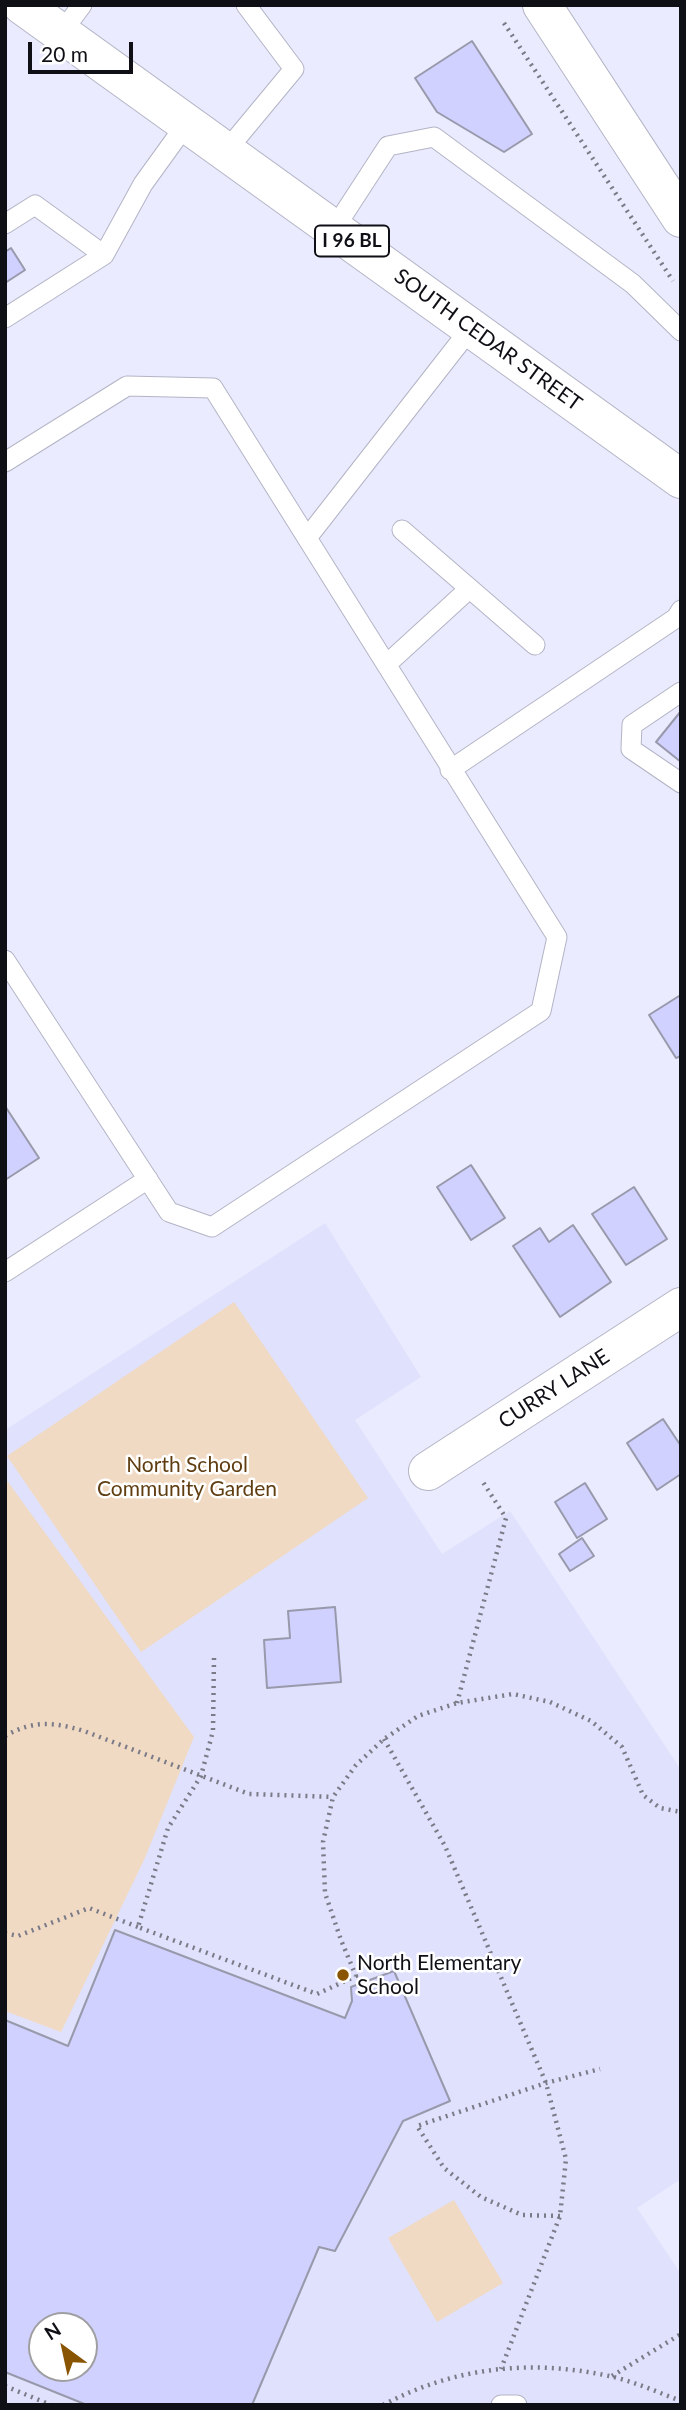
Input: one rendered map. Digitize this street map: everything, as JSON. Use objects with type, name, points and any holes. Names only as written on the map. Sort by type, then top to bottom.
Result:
[{"type":"main road","name":"SOUTH CEDAR STREET","points":[[22,5],[71,19],[187,122],[681,479]]},
{"type":"main road","points":[[542,5],[681,218]]},
{"type":"main road","name":"CURRY LANE","points":[[428,1471],[681,1307]]},
{"type":"lane","points":[[226,150],[294,69],[246,5]]},
{"type":"lane","points":[[5,318],[104,255],[143,184],[187,122]]},
{"type":"lane","points":[[334,229],[388,146],[434,137],[633,284],[681,331]]},
{"type":"lane","points":[[5,224],[36,205],[104,255]]},
{"type":"lane","points":[[307,538],[471,328]]},
{"type":"lane","points":[[5,462],[127,386],[214,388],[557,937],[541,1011],[212,1227],[169,1212],[5,960]]},
{"type":"lane","points":[[402,530],[535,645]]},
{"type":"lane","points":[[387,664],[470,589]]},
{"type":"lane","points":[[450,769],[676,618],[681,610]]},
{"type":"lane","points":[[681,692],[632,725],[631,749],[681,783]]},
{"type":"lane","points":[[5,1272],[148,1179]]},
{"type":"lane","points":[[501,2405],[517,2405]]},
{"type":"path","points":[[504,23],[673,282]]},
{"type":"path","points":[[457,1703],[506,1518],[480,1478]]},
{"type":"path","points":[[138,1927],[167,1828],[201,1776],[213,1731],[214,1658]]},
{"type":"path","points":[[5,1933],[19,1936],[89,1908],[317,1994],[356,1976],[325,1893],[323,1842],[332,1797],[356,1765],[384,1739],[418,1716],[457,1703],[513,1694],[550,1702],[592,1721],[622,1747],[643,1795],[660,1808],[681,1812]]},
{"type":"path","points":[[5,1736],[22,1726],[58,1723],[249,1794],[332,1797]]},
{"type":"path","points":[[384,1739],[445,1846],[546,2083],[566,2159],[560,2216],[501,2369]]},
{"type":"path","points":[[560,2216],[522,2215],[481,2197],[444,2168],[417,2126],[546,2083],[600,2069]]},
{"type":"path","points":[[612,2376],[681,2334]]},
{"type":"path","points":[[5,2386],[51,2405]]},
{"type":"shaded area","name":"North Elementary School","points":[[325,1223],[421,1377],[355,1420],[442,1554],[510,1511],[681,1770],[681,2179],[637,2208],[681,2274],[681,2405],[5,2405],[5,1430]]},
{"type":"green space","name":"North School Community Garden","points":[[234,1302],[368,1498],[141,1652],[7,1456]]},
{"type":"green space","points":[[5,1478],[194,1737],[144,1860],[61,2032],[5,2011]]},
{"type":"green space","points":[[454,2200],[503,2283],[437,2322],[388,2238]]},
{"type":"building","points":[[472,41],[532,134],[504,152],[437,112],[415,78]]},
{"type":"building","points":[[11,248],[25,270],[5,283],[5,252]]},
{"type":"building","points":[[681,711],[681,762],[656,742]]},
{"type":"building","points":[[679,996],[681,1056],[676,1058],[649,1015]]},
{"type":"building","points":[[5,1106],[39,1158],[5,1180]]},
{"type":"building","points":[[471,1165],[505,1218],[471,1240],[437,1187]]},
{"type":"building","points":[[634,1187],[667,1239],[626,1265],[592,1214]]},
{"type":"building","points":[[573,1225],[611,1282],[560,1317],[513,1246],[540,1228],[549,1242]]},
{"type":"building","points":[[663,1419],[681,1446],[681,1474],[657,1490],[627,1443]]},
{"type":"building","points":[[585,1483],[607,1519],[577,1538],[555,1502]]},
{"type":"building","points":[[582,1538],[594,1556],[570,1571],[559,1554]]},
{"type":"building","points":[[335,1607],[341,1682],[267,1688],[264,1640],[290,1638],[288,1611]]},
{"type":"building","name":"North Elementary School","points":[[115,1930],[345,2018],[352,2001],[351,1987],[394,1971],[450,2101],[403,2121],[335,2251],[319,2247],[252,2405],[87,2405],[30,2382],[98,2382],[98,2312],[28,2312],[28,2381],[5,2372],[5,2020],[68,2046]]},
{"type":"place","name":"North Elementary School","points":[[343,1975]]}]
